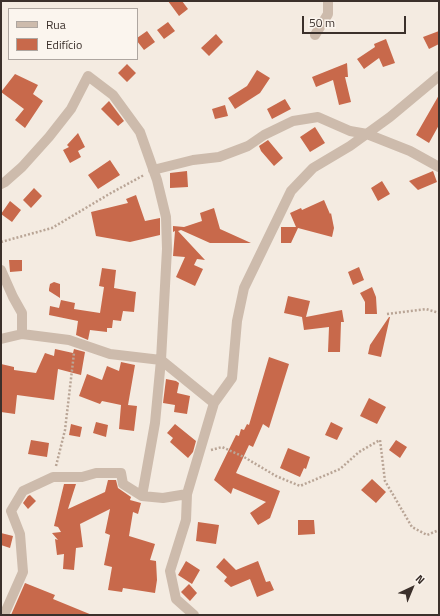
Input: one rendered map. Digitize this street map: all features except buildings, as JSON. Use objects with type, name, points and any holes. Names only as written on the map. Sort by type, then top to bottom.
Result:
[{"type":"street","points":[[315,35],[328,14],[328,1]]},
{"type":"street","points":[[1,184],[22,168],[71,109],[88,76],[113,95],[140,132],[153,170],[166,217],[167,249],[161,360],[154,423],[142,496]]},
{"type":"street","points":[[194,615],[176,599],[170,571],[186,520],[187,494],[214,403],[232,378],[237,322],[244,288],[291,191],[313,168],[367,134],[439,76]]},
{"type":"street","points":[[153,170],[194,160],[219,157],[248,146],[264,135],[293,121],[318,117],[350,131],[367,134],[410,151],[439,168]]},
{"type":"street","points":[[1,270],[22,313],[22,334]]},
{"type":"street","points":[[1,339],[22,334],[75,342],[110,354],[161,360],[214,403]]},
{"type":"street","points":[[4,615],[22,572],[20,534],[11,511],[23,491],[53,476],[82,477],[96,473],[121,473],[123,484],[142,496],[163,498],[187,494]]},
{"type":"path","points":[[1,242],[52,228],[110,193],[153,170]]},
{"type":"path","points":[[387,314],[426,309],[439,313]]},
{"type":"path","points":[[53,476],[65,430],[75,342]]},
{"type":"path","points":[[198,454],[222,447],[244,456],[276,476],[300,486],[340,469],[359,452],[380,440],[385,481],[412,527],[426,535],[439,530]]}]
